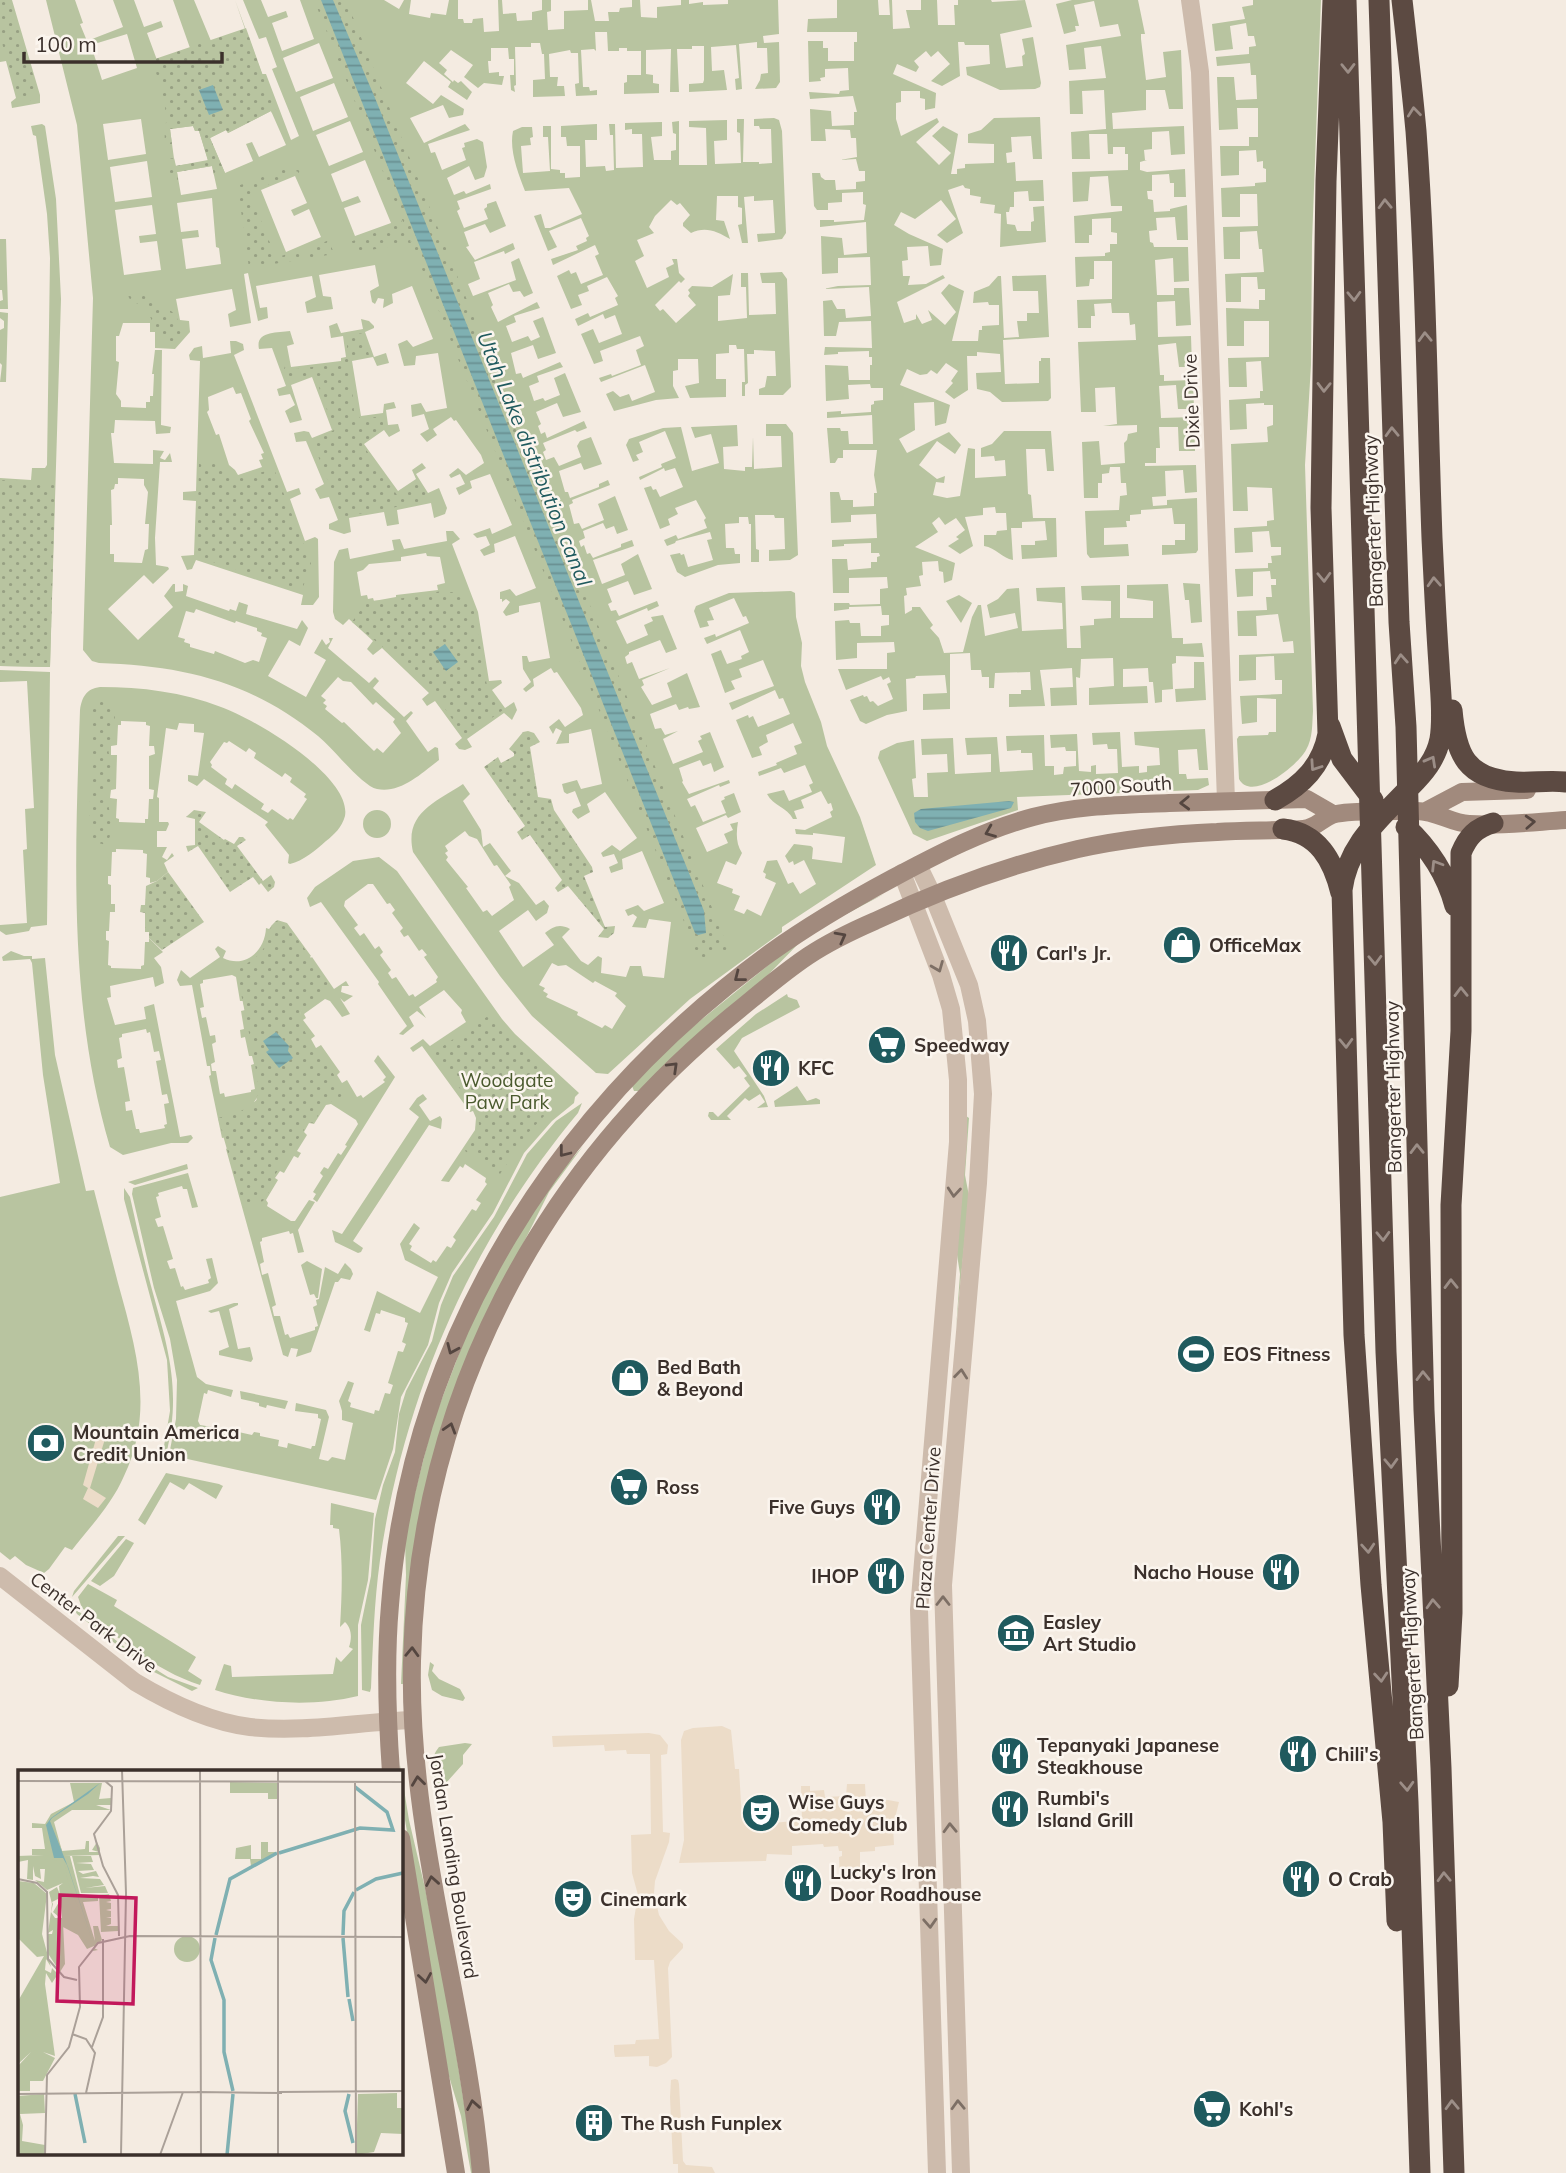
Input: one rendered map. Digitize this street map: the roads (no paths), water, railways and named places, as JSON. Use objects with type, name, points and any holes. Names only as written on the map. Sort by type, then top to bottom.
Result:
[{"type":"highway","points":[[1275,800],[1296,787],[1318,762],[1328,734],[1321,509],[1326,181],[1334,0]]},
{"type":"highway","name":"Bangerter Highway","points":[[1346,0],[1386,1338],[1408,1802],[1420,2173]]},
{"type":"highway","name":"Bangerter Highway","points":[[1378,0],[1399,622],[1406,727],[1424,1410],[1441,1768],[1454,2173]]},
{"type":"highway","points":[[1402,0],[1416,130],[1422,229],[1441,737],[1426,770],[1370,827],[1354,850],[1343,878],[1342,902],[1356,1372],[1371,1585],[1394,1822],[1400,1987],[1418,2105]]},
{"type":"highway","points":[[1439,661],[1451,696],[1458,748],[1461,756],[1472,768],[1485,776],[1501,780],[1566,782]]},
{"type":"highway","points":[[1328,715],[1342,759],[1368,794],[1420,842],[1440,870],[1453,899],[1460,928]]},
{"type":"highway","points":[[1441,1768],[1452,1613],[1450,1232],[1461,1031],[1461,853],[1472,833],[1493,823]]},
{"type":"highway","points":[[1283,829],[1308,836],[1323,849],[1338,880],[1342,902]]},
{"type":"main road","name":"7000 South","points":[[1426,811],[1462,792],[1566,789]]},
{"type":"main road","name":"7000 South","points":[[910,869],[1001,827],[1055,812],[1120,805],[1307,799],[1334,814]]},
{"type":"main road","name":"7000 South","points":[[933,896],[1014,866],[1096,846],[1186,834],[1311,829],[1334,814],[1426,811],[1463,824],[1566,820]]},
{"type":"main road","points":[[391,1770],[387,1721],[388,1635],[392,1582],[403,1509],[417,1451],[452,1347],[483,1281],[525,1208],[556,1162],[607,1099],[681,1026],[736,978],[800,932],[910,869]]},
{"type":"main road","name":"Jordan Landing Boulevard","points":[[481,2173],[478,2135],[425,1842],[412,1720],[416,1589],[428,1515],[460,1397],[480,1344],[510,1283],[543,1226],[577,1176],[619,1124],[693,1048],[808,956],[846,935],[933,896]]},
{"type":"main road","points":[[402,1844],[456,2173]]},
{"type":"street","name":"Dixie Drive","points":[[1190,0],[1200,72],[1226,801]]},
{"type":"street","name":"Plaza Center Drive","points":[[910,869],[933,896],[966,973],[974,1003],[983,1094],[977,1195],[943,1585],[961,2173]]},
{"type":"street","name":"Plaza Center Drive","points":[[910,869],[914,903],[951,1009],[959,1102],[956,1167],[919,1610],[937,2173]]},
{"type":"street","name":"Center Park Drive","points":[[0,1576],[135,1682],[198,1713],[231,1723],[265,1728],[412,1720]]},
{"type":"water","points":[[321,0],[333,0],[375,98],[687,868],[704,911],[706,933],[695,933]]},
{"type":"water","points":[[213,85],[223,110],[209,115],[199,90]]},
{"type":"water","points":[[445,644],[458,662],[446,671],[433,652]]},
{"type":"water","points":[[1014,802],[1011,808],[928,831],[915,822],[914,813],[921,809]]},
{"type":"water","points":[[276,1032],[289,1046],[288,1051],[293,1058],[279,1068],[266,1052],[269,1050],[263,1041]]},
{"type":"place","name":"OfficeMax","points":[[1182,945]]},
{"type":"place","name":"Carl's Jr.","points":[[1009,953]]},
{"type":"place","name":"Speedway","points":[[887,1045]]},
{"type":"place","name":"KFC","points":[[771,1068]]},
{"type":"place","name":"EOS Fitness","points":[[1196,1354]]},
{"type":"place","name":"Bed Bath & Beyond","points":[[630,1378]]},
{"type":"place","name":"Mountain America Credit Union","points":[[46,1443]]},
{"type":"place","name":"Ross","points":[[629,1487]]},
{"type":"place","name":"Five Guys","points":[[882,1507]]},
{"type":"place","name":"Nacho House","points":[[1281,1572]]},
{"type":"place","name":"IHOP","points":[[886,1576]]},
{"type":"place","name":"Easley Art Studio","points":[[1016,1633]]},
{"type":"place","name":"Chili's","points":[[1298,1754]]},
{"type":"place","name":"Tepanyaki Japanese Steakhouse","points":[[1010,1756]]},
{"type":"place","name":"Rumbi's Island Grill","points":[[1010,1809]]},
{"type":"place","name":"Wise Guys Comedy Club","points":[[761,1813]]},
{"type":"place","name":"O Crab","points":[[1301,1879]]},
{"type":"place","name":"Lucky's Iron Door Roadhouse","points":[[803,1883]]},
{"type":"place","name":"Cinemark","points":[[573,1899]]},
{"type":"place","name":"Kohl's","points":[[1212,2109]]},
{"type":"place","name":"The Rush Funplex","points":[[594,2123]]},
{"type":"water label","name":"Utah Lake distribution canal","points":[[534,459]]},
{"type":"park label","name":"Woodgate Paw Park","points":[[507,1091]]}]
